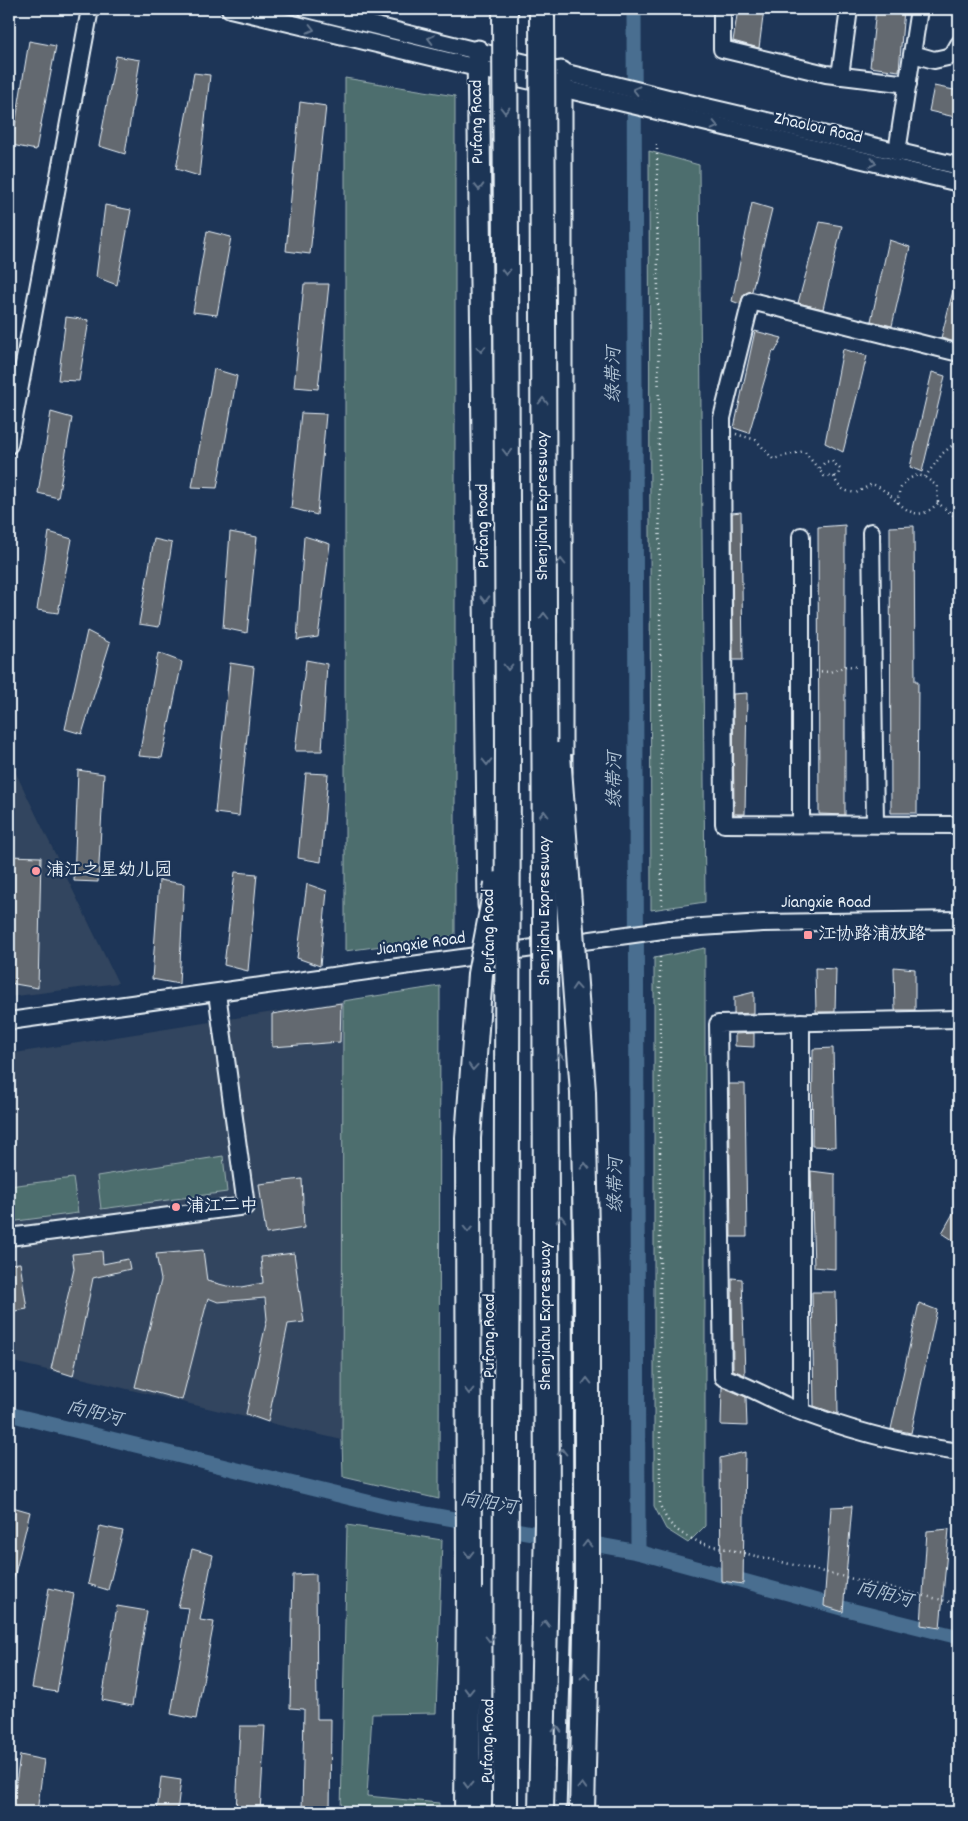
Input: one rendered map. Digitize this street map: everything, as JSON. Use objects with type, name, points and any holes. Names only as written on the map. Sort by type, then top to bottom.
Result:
[{"type":"highway","name":"Shenjiahu Expressway","points":[[505,9],[508,828],[505,1812]]},
{"type":"highway","name":"Shenjiahu Expressway","points":[[541,1812],[547,1522],[542,9]]},
{"type":"highway","points":[[544,651],[558,752],[583,1092],[588,1278],[587,1592],[582,1812]]},
{"type":"highway","points":[[467,1812],[469,1590],[468,1138],[480,974],[508,828]]},
{"type":"main road","name":"Pufang Road","points":[[478,60],[490,955],[488,1812]]},
{"type":"main road","points":[[555,1812],[562,1573],[560,944],[562,81]]},
{"type":"street","points":[[9,445],[90,9]]},
{"type":"street","points":[[230,9],[478,60],[562,81]]},
{"type":"street","points":[[307,9],[478,60]]},
{"type":"street","points":[[722,9],[722,49],[840,76],[908,84]]},
{"type":"street","points":[[840,76],[849,9]]},
{"type":"street","points":[[897,152],[919,9]]},
{"type":"street","points":[[913,54],[934,60],[952,56],[959,44]]},
{"type":"street","name":"Zhaolou Road","points":[[562,81],[604,82],[959,166]]},
{"type":"street","name":"Zhaolou Road","points":[[562,81],[604,99],[959,183]]},
{"type":"street","points":[[959,353],[751,301],[722,418],[724,824],[959,825]]},
{"type":"street","points":[[871,532],[876,824]]},
{"type":"street","points":[[801,536],[801,824]]},
{"type":"street","name":"Jiangxie Road","points":[[9,1021],[670,929],[763,923],[959,920]]},
{"type":"street","points":[[9,1237],[246,1206],[218,993]]},
{"type":"street","points":[[959,1019],[718,1024],[723,1376],[801,1411],[843,1427],[908,1445],[959,1452]]},
{"type":"street","points":[[801,1411],[802,1022]]},
{"type":"path","points":[[657,144],[662,908]]},
{"type":"path","points":[[926,477],[943,453],[959,440],[954,410],[959,400]]},
{"type":"path","points":[[722,431],[756,440],[773,459],[804,452],[820,468],[824,476],[834,477],[838,475],[840,469],[832,461],[825,462],[820,468]]},
{"type":"path","points":[[898,503],[898,490],[904,482],[918,474],[926,477],[937,486],[938,503],[959,520]]},
{"type":"path","points":[[834,477],[838,486],[844,491],[856,493],[872,484],[880,487],[898,503],[916,514],[924,514],[938,503]]},
{"type":"path","points":[[801,669],[822,673],[846,666],[873,668]]},
{"type":"shaded area","name":"浦江之星幼儿园","points":[[9,759],[118,983],[9,997]]},
{"type":"shaded area","name":"浦江二中","points":[[343,1001],[342,1440],[9,1361],[9,1054]]},
{"type":"green space","points":[[345,78],[455,96],[455,936],[345,951]]},
{"type":"green space","points":[[649,151],[699,165],[705,902],[651,910]]},
{"type":"green space","points":[[705,948],[705,1526],[688,1543],[666,1529],[654,1506],[654,958]]},
{"type":"green space","points":[[440,986],[439,1499],[343,1477],[342,1440],[343,1001]]},
{"type":"green space","points":[[223,1156],[227,1192],[101,1209],[97,1176]]},
{"type":"green space","points":[[73,1178],[78,1213],[9,1222],[9,1186]]},
{"type":"green space","points":[[347,1525],[442,1540],[436,1713],[372,1714],[367,1796],[439,1803],[439,1812],[341,1812]]},
{"type":"building","points":[[738,9],[764,9],[759,48],[733,41]]},
{"type":"building","points":[[876,9],[904,9],[899,71],[870,67]]},
{"type":"building","points":[[29,41],[56,46],[36,150],[12,145]]},
{"type":"building","points":[[116,56],[140,60],[125,154],[99,146]]},
{"type":"building","points":[[194,73],[210,75],[199,176],[176,169]]},
{"type":"building","points":[[934,86],[959,91],[959,118],[929,111]]},
{"type":"building","points":[[300,102],[326,106],[310,254],[286,251]]},
{"type":"building","points":[[752,203],[772,209],[752,291],[744,294],[740,304],[732,301]]},
{"type":"building","points":[[105,205],[131,210],[117,285],[96,277]]},
{"type":"building","points":[[820,222],[842,226],[823,309],[798,303]]},
{"type":"building","points":[[207,231],[231,237],[217,315],[193,312]]},
{"type":"building","points":[[889,240],[910,247],[892,326],[871,321]]},
{"type":"building","points":[[955,283],[959,284],[959,343],[941,338]]},
{"type":"building","points":[[304,284],[329,284],[318,389],[294,387]]},
{"type":"building","points":[[66,317],[89,320],[79,381],[58,380]]},
{"type":"building","points":[[755,331],[782,338],[775,352],[773,351],[749,433],[734,428]]},
{"type":"building","points":[[843,349],[867,356],[843,452],[825,443]]},
{"type":"building","points":[[214,369],[237,376],[217,488],[192,487]]},
{"type":"building","points":[[932,372],[945,376],[922,472],[910,467]]},
{"type":"building","points":[[51,412],[72,418],[58,498],[38,493]]},
{"type":"building","points":[[301,413],[326,414],[317,515],[291,508]]},
{"type":"building","points":[[741,512],[743,660],[733,660],[732,513]]},
{"type":"building","points":[[845,525],[845,815],[819,814],[818,527]]},
{"type":"building","points":[[914,526],[915,681],[918,681],[917,813],[891,813],[890,527]]},
{"type":"building","points":[[49,532],[72,539],[58,613],[37,610]]},
{"type":"building","points":[[230,532],[257,537],[247,633],[223,628]]},
{"type":"building","points":[[304,536],[330,544],[318,637],[297,640]]},
{"type":"building","points":[[154,539],[172,543],[159,627],[139,624]]},
{"type":"building","points":[[87,631],[110,643],[82,734],[65,729]]},
{"type":"building","points":[[158,653],[182,662],[162,758],[139,756]]},
{"type":"building","points":[[306,660],[327,664],[322,751],[295,751]]},
{"type":"building","points":[[230,663],[254,667],[239,816],[215,813]]},
{"type":"building","points":[[747,693],[745,814],[734,814],[733,694]]},
{"type":"building","points":[[78,770],[104,774],[98,882],[74,881]]},
{"type":"building","points":[[306,773],[328,774],[321,862],[298,858]]},
{"type":"building","points":[[9,856],[41,857],[38,988],[9,983],[13,889],[9,889]]},
{"type":"building","points":[[235,872],[257,874],[248,971],[224,965]]},
{"type":"building","points":[[159,880],[184,884],[179,984],[152,979]]},
{"type":"building","points":[[307,884],[327,891],[320,966],[297,958]]},
{"type":"building","points":[[894,967],[915,969],[915,1010],[895,1010]]},
{"type":"building","points":[[815,968],[836,969],[835,1012],[816,1012]]},
{"type":"building","points":[[754,992],[754,1013],[734,1014],[734,997]]},
{"type":"building","points":[[341,1003],[340,1042],[272,1047],[272,1014]]},
{"type":"building","points":[[754,1033],[754,1047],[735,1046],[735,1034]]},
{"type":"building","points":[[833,1048],[835,1147],[812,1146],[813,1049]]},
{"type":"building","points":[[729,1084],[745,1084],[747,1237],[731,1237]]},
{"type":"building","points":[[811,1171],[835,1174],[835,1269],[814,1267]]},
{"type":"building","points":[[302,1179],[304,1228],[266,1234],[259,1184]]},
{"type":"building","points":[[959,1203],[959,1244],[942,1233]]},
{"type":"building","points":[[203,1250],[207,1281],[241,1287],[263,1283],[261,1257],[294,1253],[304,1322],[288,1324],[268,1422],[246,1414],[267,1319],[265,1298],[218,1302],[208,1298],[182,1400],[135,1387],[161,1280],[156,1254]]},
{"type":"building","points":[[102,1251],[103,1264],[128,1259],[130,1269],[93,1278],[73,1376],[51,1369],[74,1269],[72,1254]]},
{"type":"building","points":[[20,1263],[27,1309],[9,1312],[9,1264]]},
{"type":"building","points":[[732,1278],[742,1279],[745,1375],[733,1370]]},
{"type":"building","points":[[812,1292],[836,1292],[838,1414],[814,1406]]},
{"type":"building","points":[[919,1303],[937,1310],[911,1433],[891,1429]]},
{"type":"building","points":[[722,1387],[746,1397],[747,1426],[721,1425]]},
{"type":"building","points":[[745,1452],[743,1584],[721,1581],[720,1458]]},
{"type":"building","points":[[9,1506],[30,1512],[13,1582],[9,1581]]},
{"type":"building","points":[[852,1506],[843,1612],[824,1606],[831,1507]]},
{"type":"building","points":[[100,1526],[123,1531],[108,1590],[88,1584]]},
{"type":"building","points":[[949,1529],[940,1628],[921,1625],[927,1531]]},
{"type":"building","points":[[192,1549],[213,1555],[200,1620],[214,1622],[196,1719],[171,1714],[189,1608],[178,1607]]},
{"type":"building","points":[[316,1574],[317,1719],[331,1719],[330,1812],[302,1812],[304,1709],[290,1708],[293,1575]]},
{"type":"building","points":[[49,1588],[74,1594],[57,1692],[32,1688]]},
{"type":"building","points":[[117,1606],[147,1611],[132,1706],[102,1700]]},
{"type":"building","points":[[240,1726],[265,1726],[260,1812],[236,1812]]},
{"type":"building","points":[[20,1755],[44,1760],[37,1812],[12,1812]]},
{"type":"building","points":[[161,1777],[181,1780],[177,1812],[157,1812]]},
{"type":"waterway","name":"绿带河","points":[[634,9],[638,1552]]},
{"type":"waterway","name":"向阳河","points":[[9,1414],[392,1508],[476,1523]]},
{"type":"waterway","name":"向阳河","points":[[499,1527],[638,1552],[846,1609],[959,1637]]},
{"type":"place","name":"浦江之星幼儿园","points":[[36,871]]},
{"type":"place","name":"江协路浦放路","points":[[808,935]]},
{"type":"place","name":"浦江二中","points":[[176,1207]]}]
